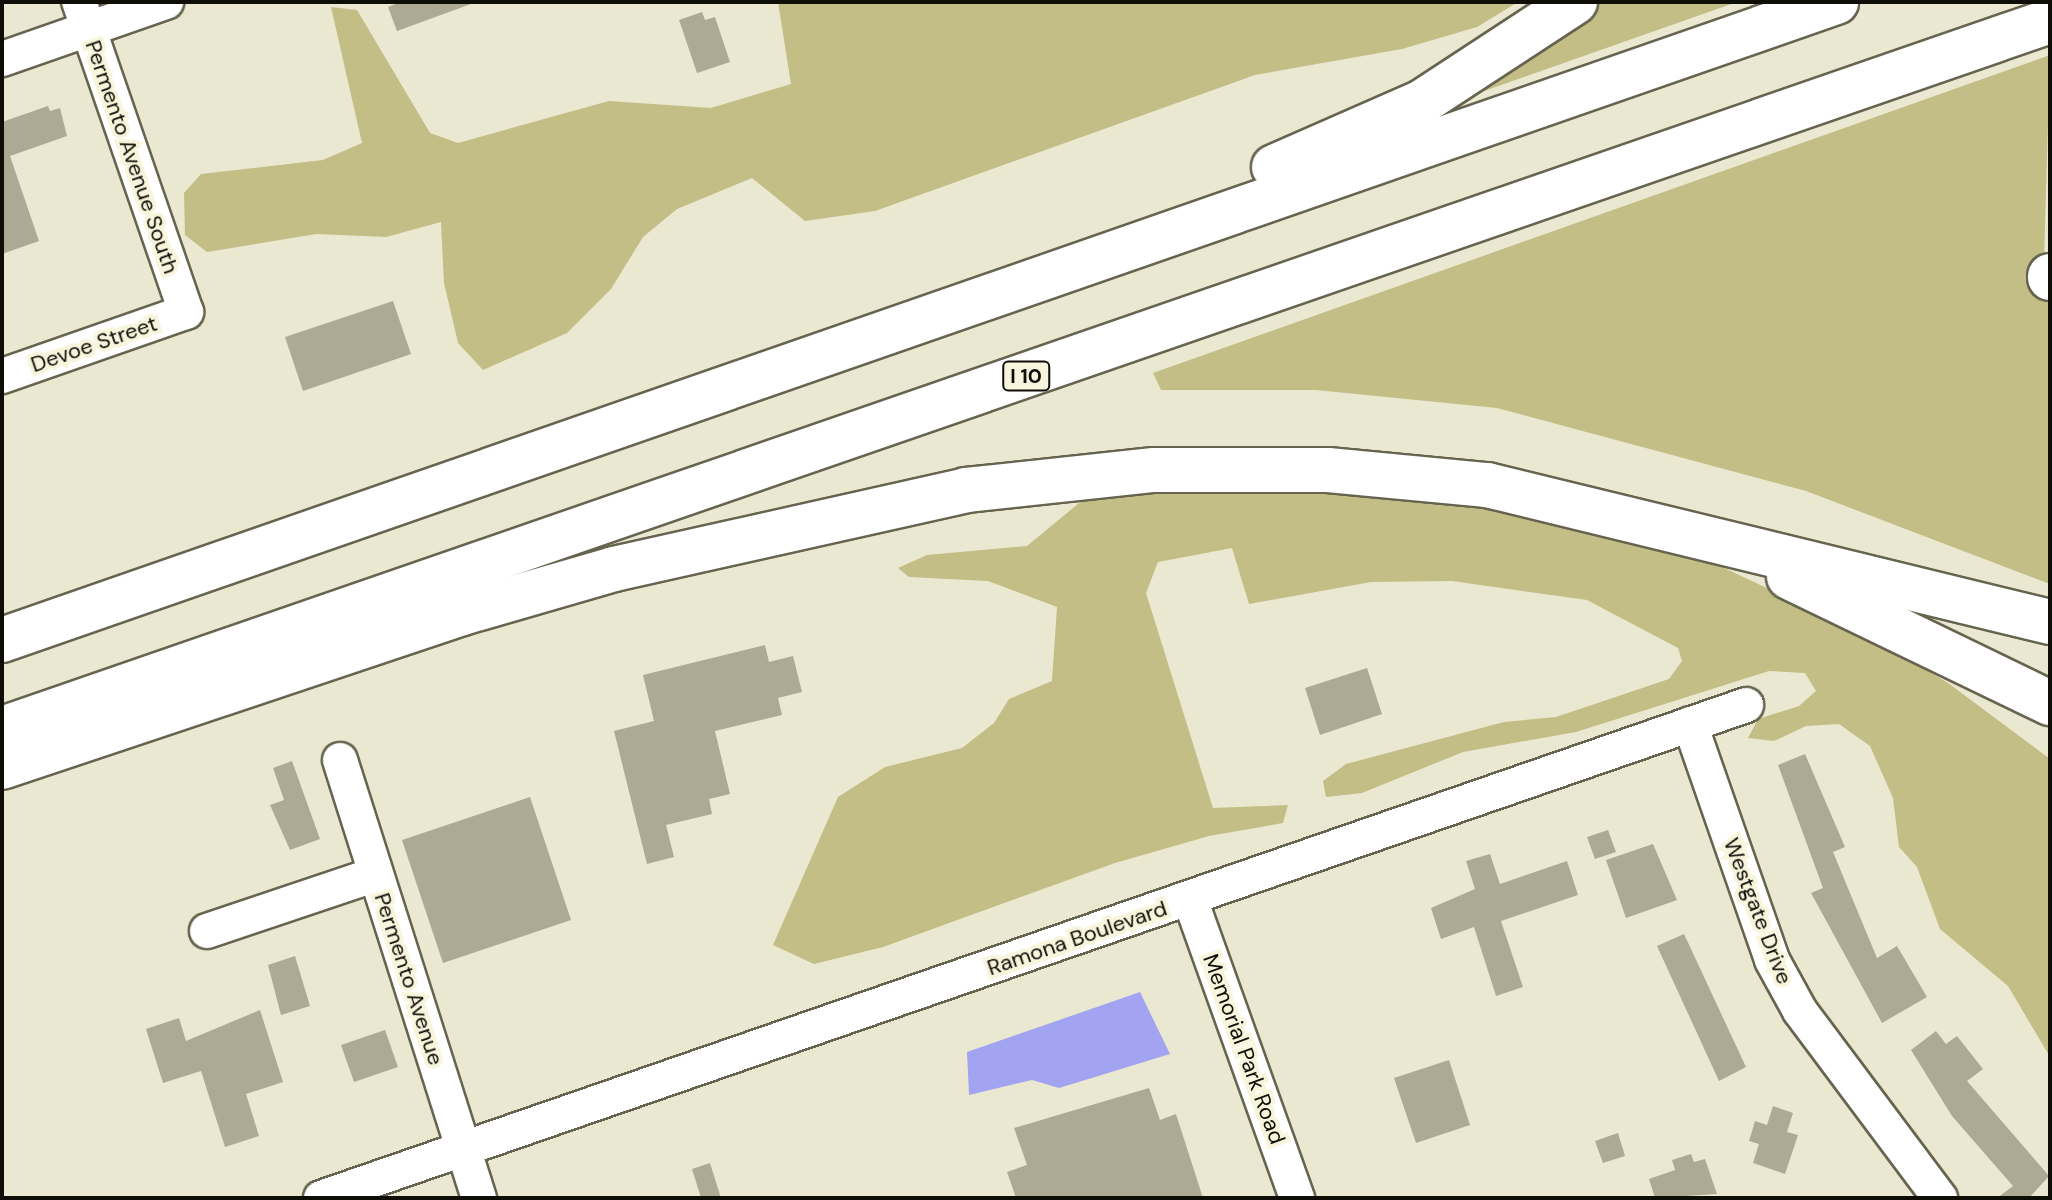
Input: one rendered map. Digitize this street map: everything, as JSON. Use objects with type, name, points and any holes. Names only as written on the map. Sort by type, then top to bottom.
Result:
[{"type":"highway","points":[[978,299],[1115,227],[1306,156],[1422,102],[1575,2]]},
{"type":"highway","points":[[2,640],[1836,2]]},
{"type":"highway","name":"I 10","points":[[2,729],[2050,21]]},
{"type":"highway","points":[[2,767],[523,595],[966,490],[1154,470],[1328,470],[1487,485],[2050,622]]},
{"type":"highway","points":[[1735,546],[2050,703]]},
{"type":"street","points":[[2,59],[83,15],[166,2]]},
{"type":"street","name":"Permento Avenue South","points":[[83,15],[186,312]]},
{"type":"street","name":"Devoe Street","points":[[2,376],[186,312]]},
{"type":"street","name":"Ramona Boulevard","points":[[321,1198],[1746,705]]},
{"type":"street","name":"Westgate Drive","points":[[1690,724],[1772,960],[1800,1011],[1928,1195]]},
{"type":"street","name":"Permento Avenue","points":[[340,760],[479,1198]]},
{"type":"street","points":[[207,931],[376,874]]},
{"type":"street","name":"Memorial Park Road","points":[[1190,899],[1297,1198]]},
{"type":"shaded area","points":[[778,2],[1518,2],[1477,27],[1402,49],[1255,75],[875,211],[805,221],[752,178],[677,209],[643,237],[611,289],[567,333],[483,370],[458,343],[444,283],[441,222],[386,237],[316,234],[207,252],[185,235],[184,193],[201,174],[323,160],[362,143],[331,7],[357,10],[430,133],[458,143],[609,101],[711,108],[791,84]]},
{"type":"shaded area","points":[[1588,2],[1737,2],[1456,101]]},
{"type":"shaded area","points":[[2050,55],[2044,260],[2050,319],[2050,584],[1806,491],[1497,408],[1316,390],[1161,390],[1153,373]]},
{"type":"shaded area","points":[[1417,485],[1654,535],[1871,637],[1948,683],[2050,759],[2050,1057],[2008,986],[1940,929],[1917,867],[1899,847],[1893,798],[1870,746],[1839,724],[1806,726],[1774,741],[1748,738],[1758,719],[1799,706],[1816,691],[1805,673],[1769,671],[1576,732],[1463,752],[1362,793],[1326,797],[1323,781],[1346,764],[1504,722],[1556,717],[1669,679],[1682,661],[1678,648],[1587,600],[1452,581],[1371,582],[1249,604],[1232,548],[1158,562],[1146,593],[1213,808],[1288,805],[1283,823],[1209,836],[1115,863],[883,947],[814,964],[773,945],[838,797],[885,767],[962,748],[994,723],[1009,699],[1052,681],[1057,607],[988,581],[909,577],[898,568],[927,555],[1027,546],[1096,489]]},
{"type":"water","points":[[1140,992],[1170,1054],[1059,1088],[1032,1080],[969,1095],[967,1052]]},
{"type":"building","points":[[400,2],[471,4],[397,31],[388,7]]},
{"type":"building","points":[[702,12],[705,20],[715,17],[730,62],[697,73],[679,20]]},
{"type":"building","points":[[48,106],[50,111],[60,108],[67,136],[10,156],[39,241],[2,254],[2,122]]},
{"type":"building","points":[[393,301],[411,354],[303,391],[285,337]]},
{"type":"building","points":[[765,645],[769,662],[793,656],[802,692],[778,698],[782,715],[715,731],[730,794],[709,799],[712,814],[666,825],[674,857],[647,864],[614,731],[654,721],[643,675]]},
{"type":"building","points":[[1367,668],[1382,714],[1320,735],[1305,688]]},
{"type":"building","points":[[1805,754],[1845,847],[1833,852],[1877,958],[1897,946],[1927,997],[1882,1023],[1811,893],[1823,888],[1778,765]]},
{"type":"building","points":[[292,761],[320,839],[290,850],[270,805],[284,800],[273,768]]},
{"type":"building","points":[[530,797],[571,920],[443,963],[402,840]]},
{"type":"building","points":[[1608,830],[1616,852],[1595,859],[1587,837]]},
{"type":"building","points":[[1653,844],[1677,900],[1626,918],[1606,860]]},
{"type":"building","points":[[1490,854],[1500,884],[1567,861],[1578,895],[1501,921],[1523,987],[1496,996],[1474,927],[1441,939],[1431,908],[1475,889],[1466,861]]},
{"type":"building","points":[[1684,934],[1746,1067],[1719,1081],[1657,946]]},
{"type":"building","points":[[295,956],[310,1006],[281,1015],[268,965]]},
{"type":"building","points":[[260,1010],[283,1082],[246,1094],[259,1136],[225,1147],[201,1071],[163,1083],[146,1029],[179,1018],[186,1041]]},
{"type":"building","points":[[385,1030],[398,1067],[354,1082],[341,1045]]},
{"type":"building","points":[[1936,1031],[1946,1044],[1957,1036],[1983,1069],[1967,1081],[2049,1176],[2029,1198],[1997,1198],[2013,1186],[1952,1116],[1911,1050]]},
{"type":"building","points":[[1449,1060],[1470,1125],[1416,1143],[1394,1078]]},
{"type":"building","points":[[1149,1088],[1160,1120],[1176,1114],[1203,1198],[1016,1198],[1007,1172],[1027,1165],[1014,1128]]},
{"type":"building","points":[[1773,1106],[1793,1113],[1787,1132],[1798,1135],[1785,1174],[1753,1163],[1759,1144],[1749,1141],[1755,1121],[1767,1125]]},
{"type":"building","points":[[1618,1133],[1625,1156],[1603,1163],[1595,1141]]},
{"type":"building","points":[[1691,1154],[1694,1162],[1705,1159],[1717,1194],[1655,1198],[1649,1179],[1675,1170],[1672,1160]]},
{"type":"building","points":[[710,1163],[721,1198],[701,1198],[692,1169]]}]
